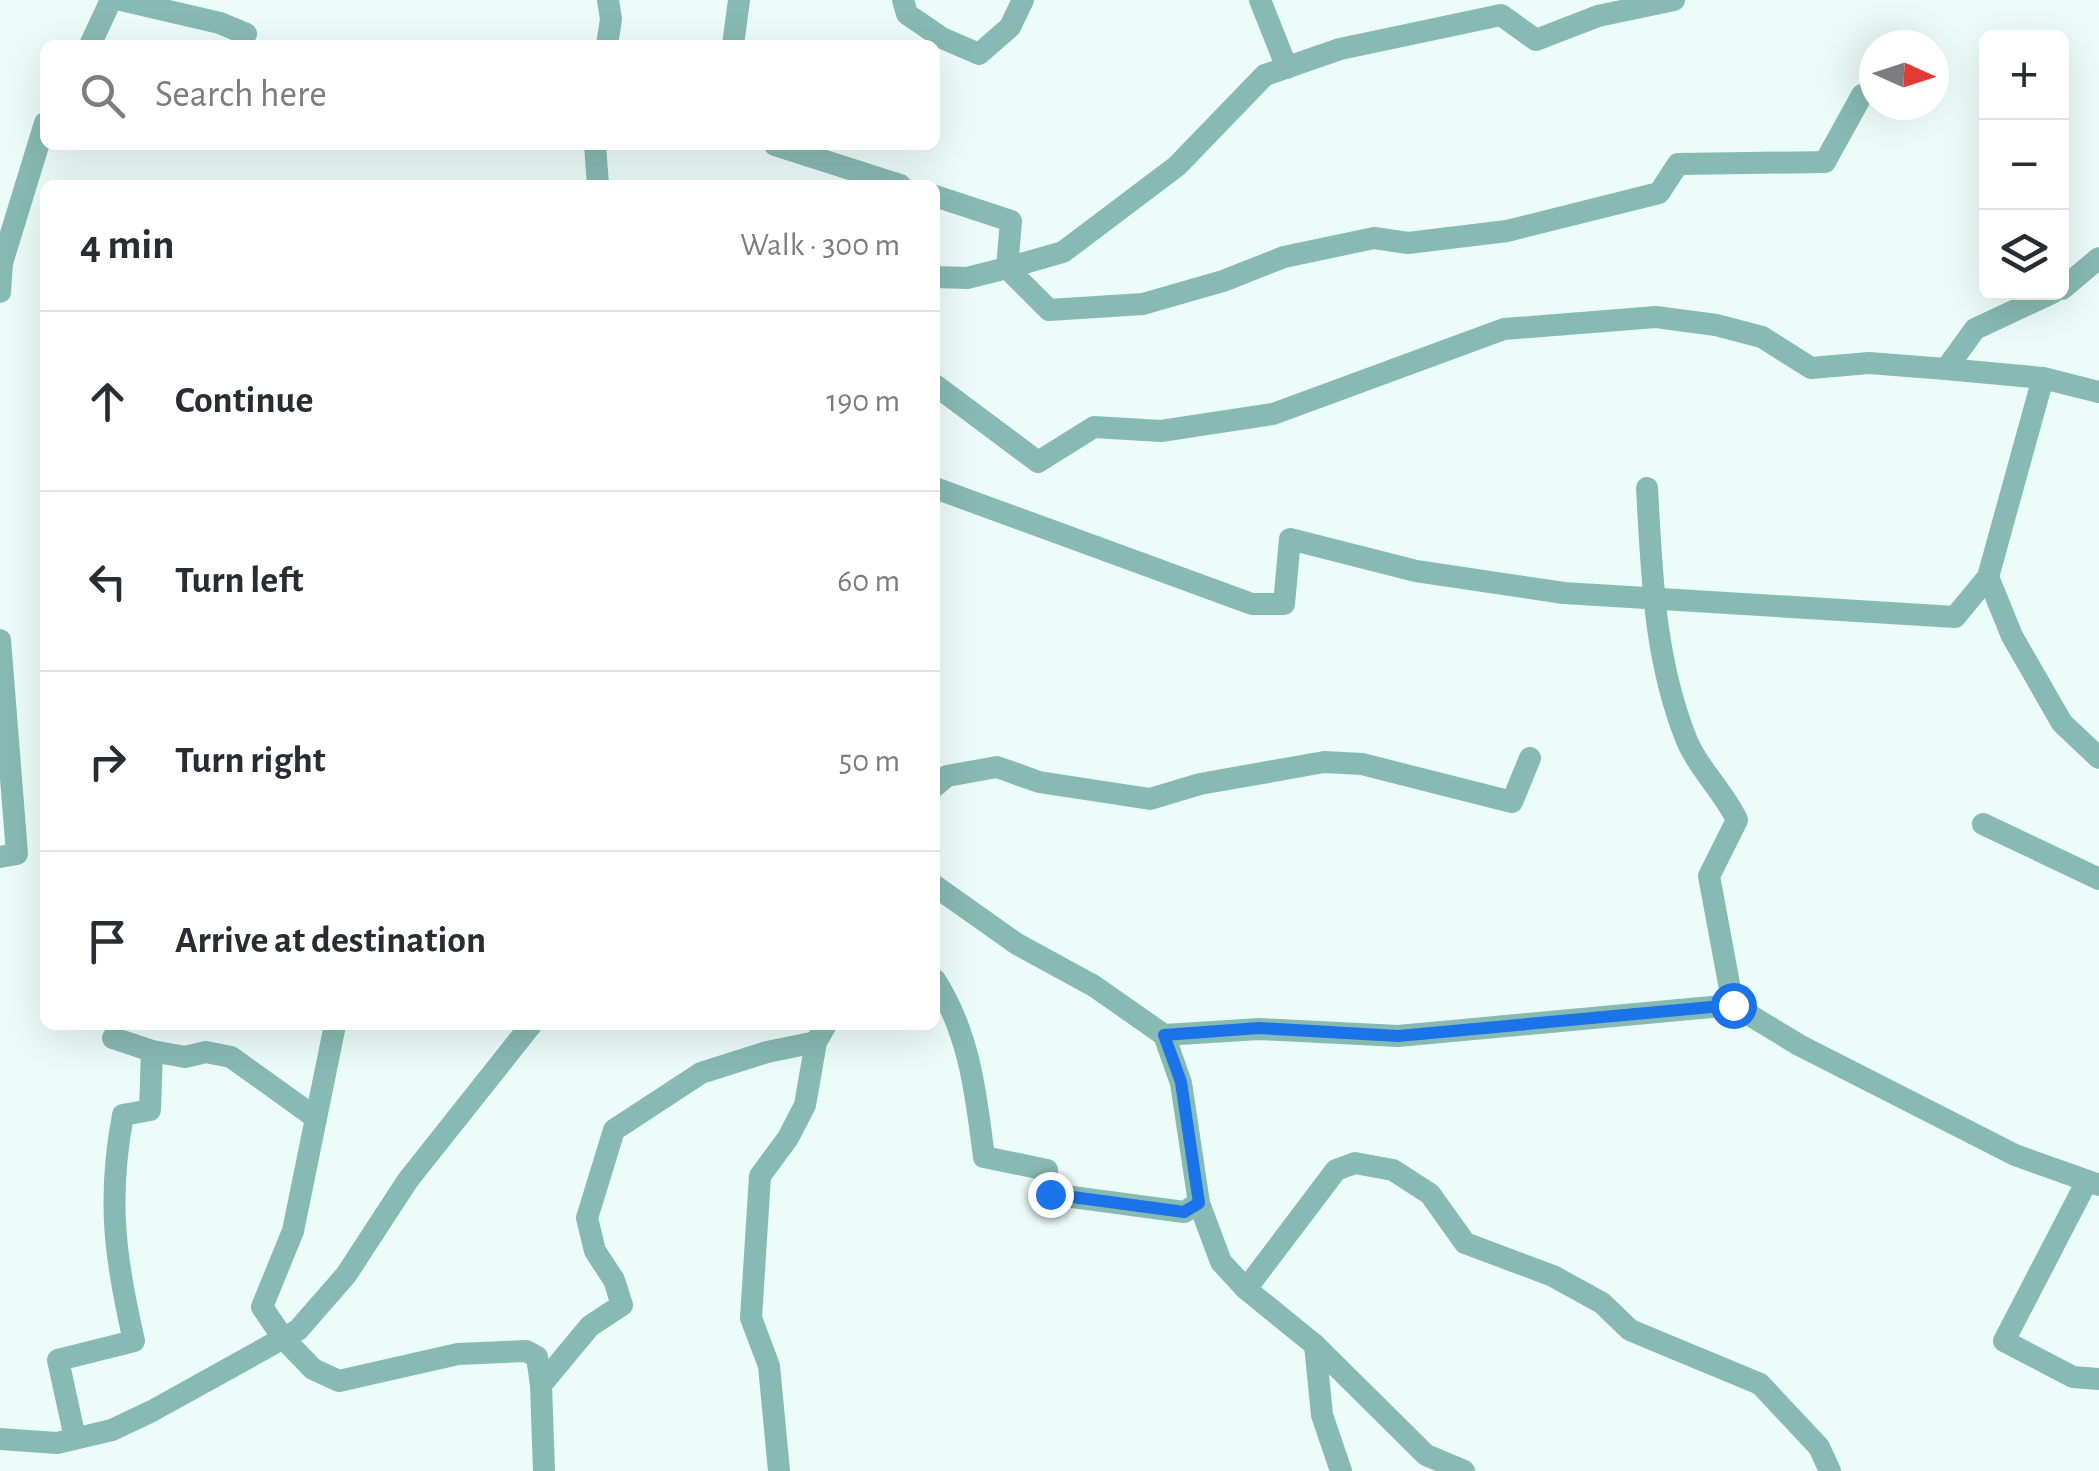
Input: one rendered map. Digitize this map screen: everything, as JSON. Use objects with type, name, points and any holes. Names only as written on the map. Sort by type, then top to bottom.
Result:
[{"type":"street","points":[[92,40],[111,0]]},
{"type":"street","points":[[121,0],[220,23],[246,34]]},
{"type":"street","points":[[608,0],[611,19],[608,40]]},
{"type":"street","points":[[733,40],[739,0]]},
{"type":"street","points":[[903,0],[906,14],[942,38],[979,54],[1010,27],[1023,0]]},
{"type":"street","points":[[1260,0],[1286,68]]},
{"type":"street","points":[[940,277],[967,278],[1064,252],[1177,166],[1266,75],[1340,49],[1485,9],[1501,14],[1536,40],[1598,16],[1674,0]]},
{"type":"street","points":[[940,198],[1011,221],[1007,268],[1049,310],[1143,304],[1284,258],[1374,238],[1408,244],[1507,231],[1659,193],[1678,164],[1825,162],[1859,100]]},
{"type":"street","points":[[0,292],[7,224],[40,136]]},
{"type":"street","points":[[595,150],[598,180]]},
{"type":"street","points":[[791,150],[884,180]]},
{"type":"street","points":[[2069,283],[2099,258]]},
{"type":"street","points":[[1946,368],[1974,328],[2036,300]]},
{"type":"street","points":[[940,388],[1038,462],[1094,427],[1162,431],[1273,414],[1504,329],[1656,316],[1762,337],[1811,368],[1869,363],[1946,368],[2043,378],[2099,392]]},
{"type":"street","points":[[940,490],[1252,604],[1284,604],[1290,539],[1416,571],[1564,593],[1955,617],[1988,577],[2043,378]]},
{"type":"street","points":[[1647,488],[1663,670],[1689,746],[1726,796],[1737,820],[1709,876],[1733,1005]]},
{"type":"street","points":[[1988,577],[2012,636],[2062,723],[2099,758]]},
{"type":"street","points":[[0,640],[4,740],[17,854],[0,857]]},
{"type":"street","points":[[940,782],[947,776],[997,767],[1039,782],[1150,799],[1200,784],[1324,762],[1362,764],[1512,802],[1530,758]]},
{"type":"street","points":[[1984,824],[2099,879]]},
{"type":"street","points":[[940,890],[1017,944],[1094,986],[1164,1035],[1181,1082],[1199,1203],[1221,1262],[1246,1289],[1314,1345],[1426,1456],[1464,1471]]},
{"type":"street","points":[[940,988],[951,1005],[972,1066],[984,1157],[1047,1170],[1050,1194],[1184,1212],[1199,1203]]},
{"type":"street","points":[[1164,1035],[1259,1028],[1398,1036],[1733,1005],[1799,1045],[2015,1155],[2093,1183],[2004,1341],[2073,1376],[2099,1379]]},
{"type":"street","points":[[334,1030],[293,1231],[262,1307],[283,1338],[313,1369],[339,1381],[458,1354],[526,1350],[537,1357],[542,1386],[544,1471]]},
{"type":"street","points":[[0,1439],[57,1443],[112,1430],[298,1330],[346,1275],[408,1180],[527,1030]]},
{"type":"street","points":[[542,1386],[590,1326],[622,1305],[614,1280],[595,1251],[587,1218],[614,1130],[701,1072],[821,1034]]},
{"type":"street","points":[[779,1471],[769,1366],[751,1318],[760,1176],[788,1138],[805,1105],[821,1034]]},
{"type":"street","points":[[113,1038],[185,1057],[206,1052],[231,1057],[316,1118]]},
{"type":"street","points":[[75,1438],[58,1360],[134,1341],[118,1268],[113,1208],[123,1114],[150,1110],[152,1051]]},
{"type":"street","points":[[1246,1289],[1336,1170],[1354,1162],[1393,1170],[1430,1194],[1465,1243],[1553,1276],[1602,1302],[1630,1330],[1760,1384],[1819,1447],[1830,1471]]},
{"type":"street","points":[[1314,1345],[1322,1415],[1342,1471]]},
{"type":"route","points":[[1050,1194],[1184,1212],[1199,1203],[1181,1082],[1164,1035],[1259,1028],[1398,1036],[1733,1005]]}]
